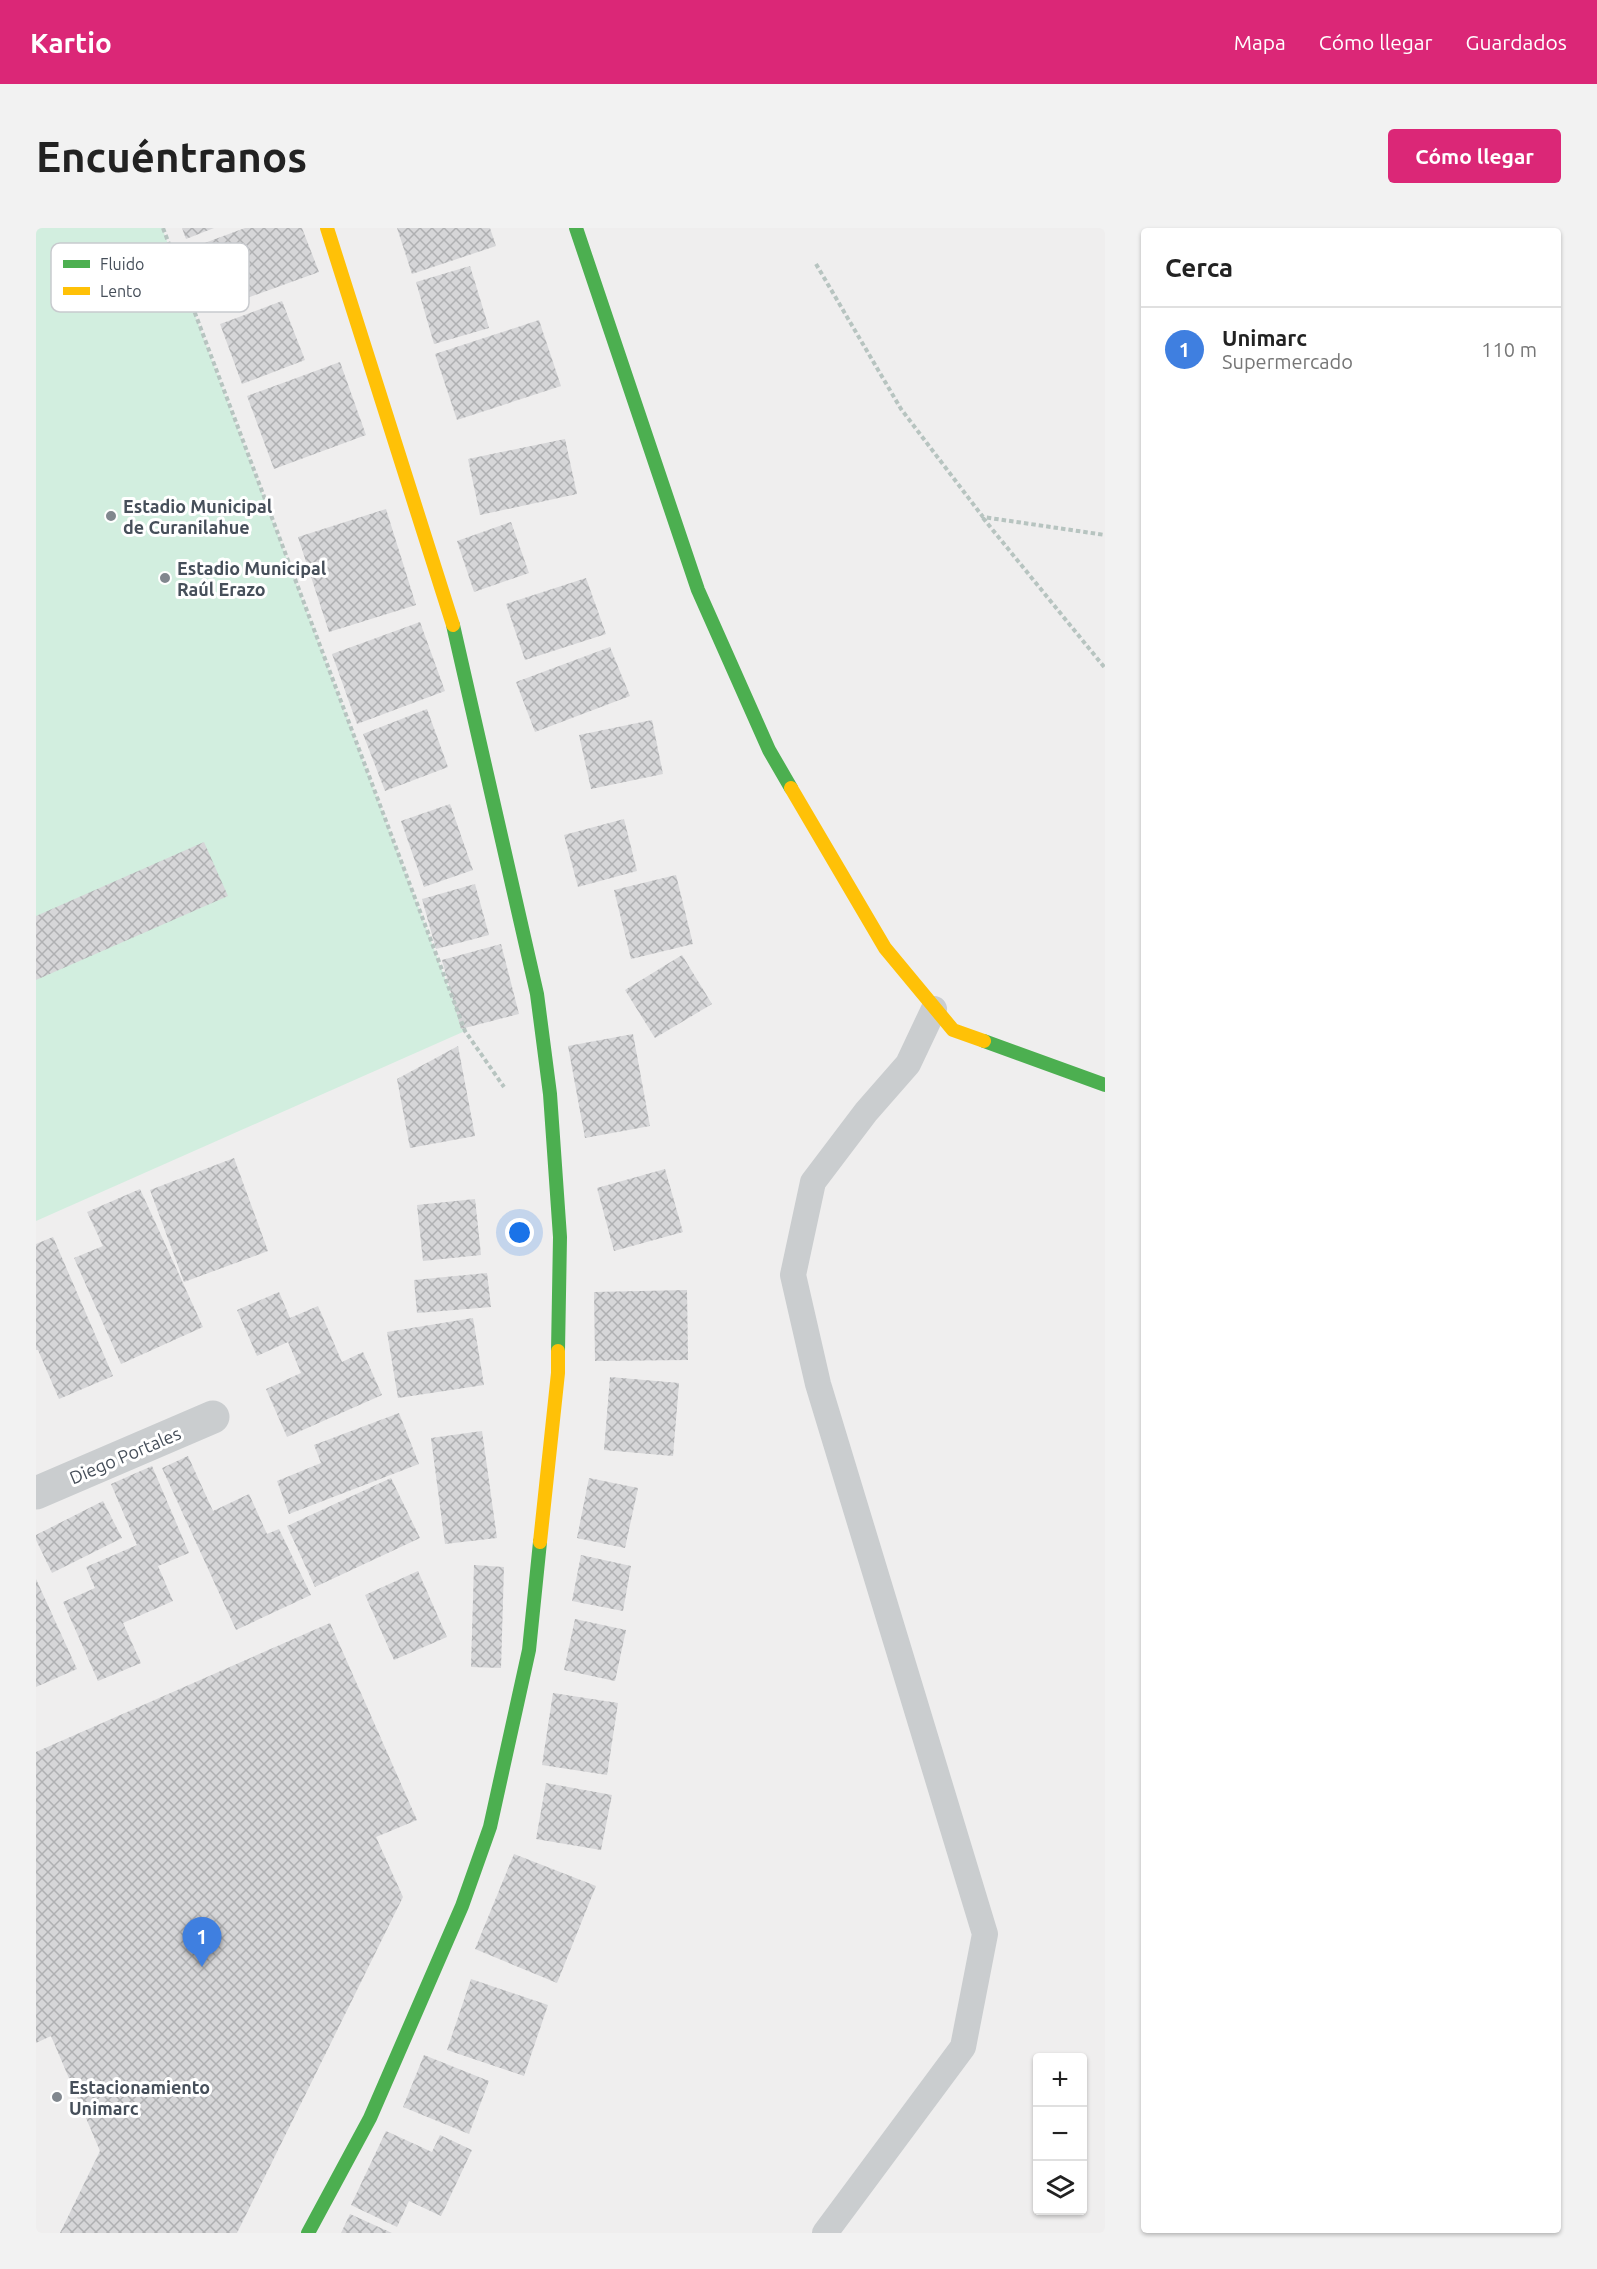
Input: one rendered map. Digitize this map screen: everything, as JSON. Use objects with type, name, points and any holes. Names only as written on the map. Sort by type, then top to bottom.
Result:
[{"type":"street","points":[[308,2233],[370,2118],[462,1906],[490,1827],[529,1650],[558,1373],[560,1237],[550,1094],[537,994],[452,619],[327,228]]},
{"type":"street","points":[[576,228],[698,590],[769,750],[885,948],[952,1030],[1105,1085]]},
{"type":"street","name":"Diego Portales","points":[[36,1493],[213,1417]]},
{"type":"lane","points":[[825,2233],[963,2047],[985,1934],[818,1384],[793,1275],[813,1182],[866,1112],[908,1064],[934,1009]]},
{"type":"path","points":[[162,228],[168,243]]},
{"type":"path","points":[[816,264],[902,409],[983,517],[1105,668]]},
{"type":"path","points":[[194,312],[465,1031],[506,1089]]},
{"type":"path","points":[[983,517],[1105,535]]},
{"type":"green space","name":"Estadio Municipal Raúl Erazo","points":[[36,228],[162,228],[168,243],[51,243],[51,312],[194,312],[465,1031],[36,1221]]},
{"type":"building","points":[[182,228],[214,228],[186,239]]},
{"type":"building","points":[[245,228],[302,228],[319,272],[249,297],[249,243],[204,243]]},
{"type":"building","points":[[397,228],[490,228],[496,246],[412,274]]},
{"type":"building","points":[[470,266],[489,328],[434,344],[416,282]]},
{"type":"building","points":[[282,301],[305,360],[242,384],[220,324]]},
{"type":"building","points":[[539,320],[561,386],[457,420],[435,354]]},
{"type":"building","points":[[340,362],[366,435],[274,469],[247,396]]},
{"type":"building","points":[[565,439],[577,494],[480,515],[468,459]]},
{"type":"building","points":[[386,509],[416,605],[329,632],[298,537]]},
{"type":"building","points":[[511,522],[529,573],[474,592],[457,541]]},
{"type":"building","points":[[586,578],[606,634],[525,660],[506,604]]},
{"type":"building","points":[[420,622],[445,691],[357,724],[332,654]]},
{"type":"building","points":[[610,647],[630,696],[535,732],[516,682]]},
{"type":"building","points":[[427,709],[448,767],[385,791],[363,734]]},
{"type":"building","points":[[652,720],[663,774],[591,789],[579,735]]},
{"type":"building","points":[[450,804],[473,870],[424,887],[401,821]]},
{"type":"building","points":[[624,819],[637,871],[578,887],[564,835]]},
{"type":"building","points":[[204,842],[228,896],[36,980],[36,916]]},
{"type":"building","points":[[676,875],[693,944],[631,959],[614,890]]},
{"type":"building","points":[[475,884],[489,935],[436,949],[422,899]]},
{"type":"building","points":[[501,944],[519,1014],[461,1029],[442,960]]},
{"type":"building","points":[[682,955],[712,1004],[655,1038],[625,990]]},
{"type":"building","points":[[633,1034],[650,1126],[585,1138],[568,1046]]},
{"type":"building","points":[[458,1046],[475,1136],[410,1148],[397,1079]]},
{"type":"building","points":[[234,1158],[268,1251],[184,1282],[150,1190]]},
{"type":"building","points":[[665,1169],[683,1232],[614,1251],[597,1188]]},
{"type":"building","points":[[140,1189],[203,1327],[121,1364],[74,1258],[103,1246],[87,1212]]},
{"type":"building","points":[[475,1199],[481,1255],[423,1261],[417,1205]]},
{"type":"building","points":[[53,1237],[113,1376],[59,1399],[38,1350],[36,1350],[36,1244]]},
{"type":"building","points":[[487,1273],[491,1307],[417,1313],[414,1280]]},
{"type":"building","points":[[687,1290],[688,1360],[595,1361],[594,1292]]},
{"type":"building","points":[[279,1292],[290,1318],[318,1306],[342,1362],[363,1352],[382,1395],[287,1437],[266,1389],[301,1373],[288,1342],[257,1356],[237,1310]]},
{"type":"building","points":[[473,1318],[484,1385],[398,1398],[387,1332]]},
{"type":"building","points":[[610,1377],[679,1383],[673,1456],[604,1450]]},
{"type":"building","points":[[399,1413],[419,1464],[289,1514],[277,1481],[321,1463],[314,1445]]},
{"type":"building","points":[[482,1431],[497,1538],[445,1544],[431,1438]]},
{"type":"building","points":[[188,1456],[213,1511],[249,1494],[267,1534],[279,1529],[311,1595],[236,1630],[162,1468]]},
{"type":"building","points":[[152,1466],[189,1553],[158,1566],[173,1601],[123,1623],[141,1663],[98,1681],[63,1602],[95,1588],[86,1567],[137,1545],[111,1484]]},
{"type":"building","points":[[391,1478],[420,1538],[315,1587],[287,1526]]},
{"type":"building","points":[[589,1478],[638,1488],[625,1548],[577,1538]]},
{"type":"building","points":[[103,1501],[122,1538],[52,1573],[36,1540],[36,1535]]},
{"type":"building","points":[[581,1555],[631,1566],[623,1611],[572,1601]]},
{"type":"building","points":[[474,1565],[504,1567],[501,1668],[471,1667]]},
{"type":"building","points":[[418,1571],[447,1637],[394,1660],[365,1595]]},
{"type":"building","points":[[36,1579],[77,1669],[36,1687]]},
{"type":"building","points":[[575,1619],[626,1630],[615,1681],[564,1670]]},
{"type":"building","points":[[330,1623],[417,1820],[376,1837],[403,1897],[237,2233],[60,2233],[100,2151],[51,2036],[36,2043],[36,1752]]},
{"type":"building","points":[[553,1693],[618,1703],[607,1775],[542,1765]]},
{"type":"building","points":[[546,1783],[612,1795],[601,1850],[536,1839]]},
{"type":"building","points":[[514,1854],[596,1886],[557,1983],[475,1949]]},
{"type":"building","points":[[471,1979],[548,2005],[524,2076],[447,2050]]},
{"type":"building","points":[[424,2055],[489,2081],[469,2134],[403,2107]]},
{"type":"building","points":[[386,2131],[432,2152],[440,2135],[472,2150],[441,2216],[409,2201],[397,2227],[351,2205]]},
{"type":"building","points":[[350,2214],[392,2233],[341,2233]]},
{"type":"traffic: fast","points":[[576,228],[698,590],[769,750],[791,788]]},
{"type":"traffic: fast","points":[[453,625],[537,994],[550,1094],[560,1237],[558,1351]]},
{"type":"traffic: fast","points":[[984,1041],[1105,1085]]},
{"type":"traffic: fast","points":[[308,2233],[370,2118],[462,1906],[490,1827],[529,1650],[540,1542]]},
{"type":"traffic: slow","points":[[327,228],[453,625]]},
{"type":"traffic: slow","points":[[791,788],[885,948],[953,1030],[984,1041]]},
{"type":"traffic: slow","points":[[540,1542],[558,1373],[558,1351]]},
{"type":"place","name":"Estadio Municipal de Curanilahue","points":[[111,516]]},
{"type":"place","name":"Estadio Municipal Raúl Erazo","points":[[165,578]]},
{"type":"place","name":"Unimarc","points":[[202,1967]]},
{"type":"place","name":"Estacionamiento Unimarc","points":[[57,2097]]}]
